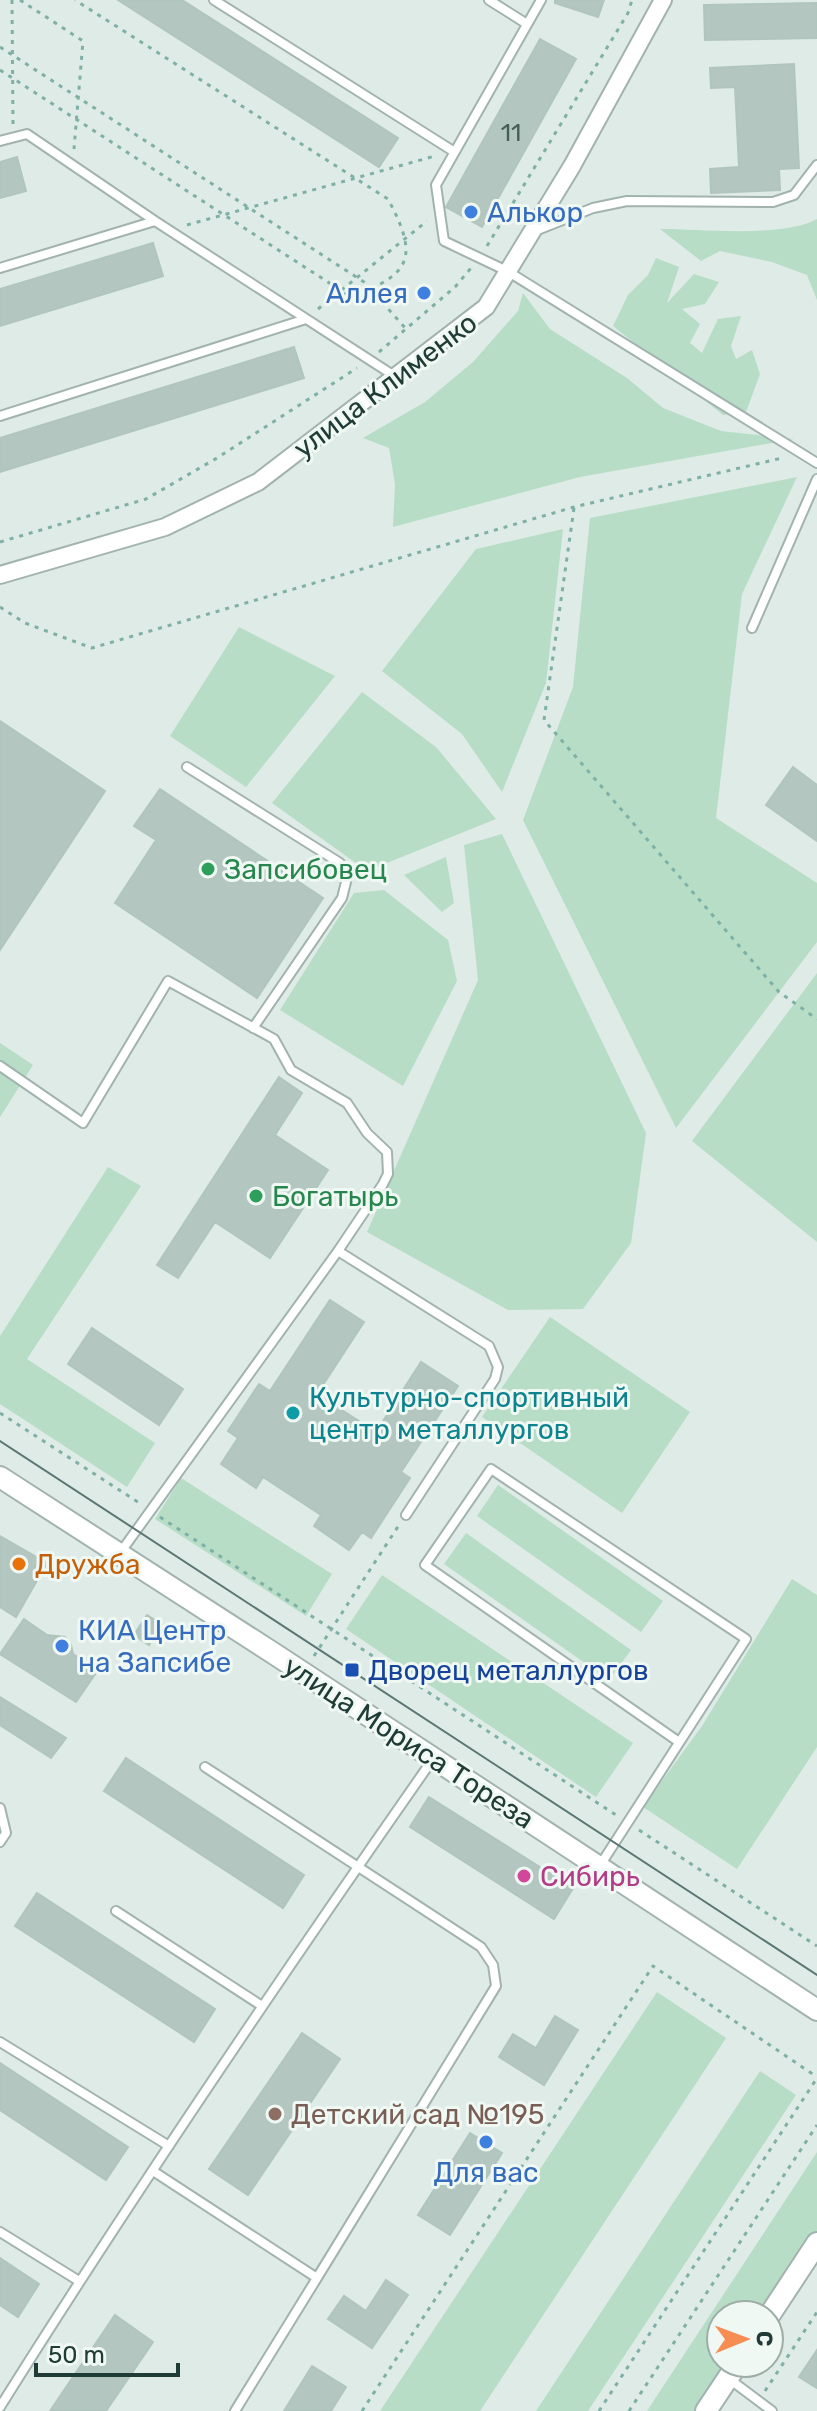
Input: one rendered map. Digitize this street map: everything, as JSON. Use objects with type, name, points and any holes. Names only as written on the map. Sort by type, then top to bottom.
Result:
[{"type":"street","name":"улица Клименко","points":[[0,575],[165,527],[258,482],[486,307],[609,102],[663,0]]},
{"type":"street","name":"улица Мориса Тореза","points":[[0,1477],[817,2010]]},
{"type":"street","points":[[780,2299],[817,2243]]},
{"type":"street","points":[[706,2411],[728,2379]]},
{"type":"lane","points":[[214,0],[453,151]]},
{"type":"lane","points":[[489,0],[527,24]]},
{"type":"lane","points":[[541,0],[436,185],[444,241],[507,271],[817,463]]},
{"type":"lane","points":[[0,141],[27,134],[168,230],[397,378]]},
{"type":"lane","points":[[531,232],[593,208],[627,201],[773,202],[794,195],[817,165]]},
{"type":"lane","points":[[0,268],[155,221]]},
{"type":"lane","points":[[0,416],[306,319]]},
{"type":"lane","points":[[752,628],[817,479]]},
{"type":"lane","points":[[187,767],[340,863],[346,882],[342,898],[253,1028]]},
{"type":"lane","points":[[0,1066],[83,1123],[168,981],[274,1039],[291,1070],[347,1103],[367,1133],[387,1152],[388,1174],[338,1251],[119,1554]]},
{"type":"lane","points":[[338,1251],[489,1346],[498,1367],[495,1379],[406,1515]]},
{"type":"lane","points":[[599,1867],[746,1639],[491,1469],[425,1565],[679,1742]]},
{"type":"lane","points":[[0,2407],[79,2281],[262,2006],[433,1759]]},
{"type":"lane","points":[[205,1767],[481,1947],[493,1965],[496,1986],[235,2411]]},
{"type":"lane","points":[[0,1808],[6,1833],[0,1842]]},
{"type":"lane","points":[[116,1911],[262,2006]]},
{"type":"lane","points":[[0,2042],[169,2146]]},
{"type":"lane","points":[[153,2171],[317,2278]]},
{"type":"lane","points":[[0,2232],[79,2281]]},
{"type":"lane","points":[[740,2379],[758,2401],[772,2411]]},
{"type":"path","points":[[12,0],[13,138]]},
{"type":"path","points":[[20,0],[83,41],[73,165]]},
{"type":"path","points":[[0,70],[351,297],[384,285],[401,270],[408,250],[403,227],[388,199],[75,0]]},
{"type":"path","points":[[0,542],[146,499],[217,458],[369,360],[407,330],[455,287],[479,258],[628,13],[632,0]]},
{"type":"path","points":[[0,47],[357,278],[407,330]]},
{"type":"path","points":[[168,230],[453,151]]},
{"type":"path","points":[[306,319],[439,211]]},
{"type":"path","points":[[0,607],[25,623],[92,648],[574,507],[801,454]]},
{"type":"path","points":[[574,507],[544,720],[779,992],[817,1019]]},
{"type":"path","points":[[0,1413],[817,1946]]},
{"type":"path","points":[[319,1648],[406,1515]]},
{"type":"path","points":[[362,2411],[653,1966],[817,2078],[599,2411]]},
{"type":"path","points":[[629,2411],[817,2125]]},
{"type":"path","points":[[758,2401],[817,2312]]},
{"type":"green space","points":[[817,219],[817,300],[807,275],[772,262],[720,251],[701,261],[660,229],[763,231],[802,225]]},
{"type":"green space","points":[[656,258],[679,267],[667,303],[694,274],[719,282],[705,304],[682,309],[700,324],[690,343],[702,353],[718,319],[741,316],[731,346],[736,359],[752,350],[760,374],[746,412],[723,415],[613,326],[628,295],[648,275]]},
{"type":"green space","points":[[523,293],[550,329],[627,378],[663,408],[721,431],[794,439],[580,477],[393,527],[395,484],[389,448],[363,438],[425,402],[473,362],[518,311]]},
{"type":"green space","points":[[797,477],[742,594],[716,818],[817,883],[817,942],[676,1128],[523,820],[573,687],[590,518]]},
{"type":"green space","points":[[563,529],[546,683],[502,792],[462,734],[382,671],[476,549]]},
{"type":"green space","points":[[239,627],[335,676],[246,787],[170,736]]},
{"type":"green space","points":[[362,692],[436,747],[496,819],[367,871],[272,803]]},
{"type":"green space","points":[[502,834],[646,1133],[631,1243],[583,1309],[508,1310],[367,1232],[478,980],[464,845]]},
{"type":"green space","points":[[446,857],[454,903],[442,912],[404,875]]},
{"type":"green space","points":[[384,890],[448,940],[457,981],[403,1086],[280,1010],[354,893]]},
{"type":"green space","points":[[817,973],[817,1242],[692,1141]]},
{"type":"green space","points":[[0,1043],[33,1065],[0,1117]]},
{"type":"green space","points":[[108,1167],[141,1186],[27,1359],[155,1443],[127,1487],[0,1404],[0,1336]]},
{"type":"green space","points":[[550,1317],[690,1412],[622,1513],[482,1417]]},
{"type":"green space","points":[[181,1478],[332,1574],[306,1616],[155,1519]]},
{"type":"green space","points":[[498,1485],[663,1601],[641,1632],[477,1516]]},
{"type":"green space","points":[[466,1533],[631,1650],[609,1680],[444,1564]]},
{"type":"green space","points":[[382,1575],[633,1743],[596,1797],[346,1629]]},
{"type":"green space","points":[[792,1579],[817,1595],[817,1747],[737,1869],[643,1807],[702,1726]]},
{"type":"green space","points":[[657,1992],[726,2038],[480,2411],[380,2411]]},
{"type":"green space","points":[[760,2071],[796,2095],[588,2411],[536,2411]]},
{"type":"green space","points":[[817,2152],[817,2232],[773,2299],[721,2299]]},
{"type":"green space","points":[[705,2323],[705,2379],[720,2379],[699,2411],[647,2411]]},
{"type":"building","points":[[118,0],[182,0],[398,138],[379,167]]},
{"type":"building","points":[[555,0],[604,0],[598,17],[555,3]]},
{"type":"building","points":[[817,3],[817,38],[705,40],[704,5]]},
{"type":"building","points":[[540,39],[576,59],[482,227],[446,207]]},
{"type":"building","points":[[794,64],[799,168],[779,169],[780,190],[711,193],[710,169],[739,167],[735,87],[711,88],[710,68]]},
{"type":"building","points":[[17,157],[26,191],[0,198],[0,162]]},
{"type":"building","points":[[153,243],[163,276],[0,326],[0,289]]},
{"type":"building","points":[[294,347],[304,378],[0,472],[0,438]]},
{"type":"building","points":[[0,721],[105,791],[0,950]]},
{"type":"building","points":[[793,767],[817,785],[817,841],[766,805]]},
{"type":"building","name":"Запсибовец","points":[[160,789],[323,898],[257,998],[115,903],[156,840],[134,826]]},
{"type":"building","name":"Богатырь","points":[[279,1077],[302,1093],[275,1135],[328,1170],[270,1258],[215,1222],[178,1278],[157,1265]]},
{"type":"building","name":"Культурно-спортивный центр металлургов","points":[[330,1300],[364,1322],[317,1394],[376,1432],[421,1362],[458,1386],[401,1472],[410,1478],[371,1538],[362,1532],[349,1550],[314,1526],[321,1515],[263,1477],[256,1488],[221,1464],[238,1438],[228,1431],[259,1384],[270,1391]]},
{"type":"building","points":[[92,1328],[183,1389],[159,1425],[68,1364]]},
{"type":"building","points":[[0,1536],[47,1563],[16,1617],[0,1607]]},
{"type":"building","points":[[147,1615],[162,1624],[149,1645],[134,1635]]},
{"type":"building","points":[[24,1619],[47,1635],[65,1637],[73,1654],[98,1670],[76,1702],[0,1654]]},
{"type":"building","points":[[0,1697],[66,1738],[51,1758],[0,1725]]},
{"type":"building","points":[[126,1758],[304,1875],[283,1908],[104,1791]]},
{"type":"building","points":[[429,1797],[573,1888],[554,1919],[410,1827]]},
{"type":"building","points":[[37,1893],[215,2009],[194,2042],[15,1926]]},
{"type":"building","points":[[555,2016],[578,2030],[544,2085],[499,2057],[513,2034],[536,2048]]},
{"type":"building","name":"Детский сад №195","points":[[302,2033],[340,2059],[248,2195],[209,2169]]},
{"type":"building","points":[[0,2063],[128,2147],[106,2180],[0,2110]]},
{"type":"building","points":[[470,2133],[502,2153],[450,2235],[418,2215]]},
{"type":"building","points":[[0,2258],[39,2284],[18,2317],[0,2305]]},
{"type":"building","points":[[386,2280],[408,2295],[372,2348],[328,2319],[344,2296],[366,2311]]},
{"type":"building","points":[[115,2315],[153,2342],[106,2411],[50,2411]]},
{"type":"building","points":[[817,2350],[817,2388],[799,2377]]},
{"type":"building","points":[[312,2366],[346,2387],[331,2411],[284,2411]]},
{"type":"tram line","points":[[0,1441],[817,1975]]},
{"type":"place","name":"Алькор","points":[[471,212]]},
{"type":"place","name":"Аллея","points":[[424,293]]},
{"type":"place","name":"Запсибовец","points":[[208,869]]},
{"type":"place","name":"Богатырь","points":[[256,1196]]},
{"type":"place","name":"Культурно-спортивный центр металлургов","points":[[293,1413]]},
{"type":"place","name":"Дружба","points":[[19,1564]]},
{"type":"place","name":"КИА Центр на Запсибе","points":[[62,1646]]},
{"type":"place","name":"Дворец металлургов","points":[[352,1670]]},
{"type":"place","name":"Сибирь","points":[[524,1876]]},
{"type":"place","name":"Детский сад №195","points":[[275,2114]]},
{"type":"place","name":"Для вас","points":[[486,2142]]}]
